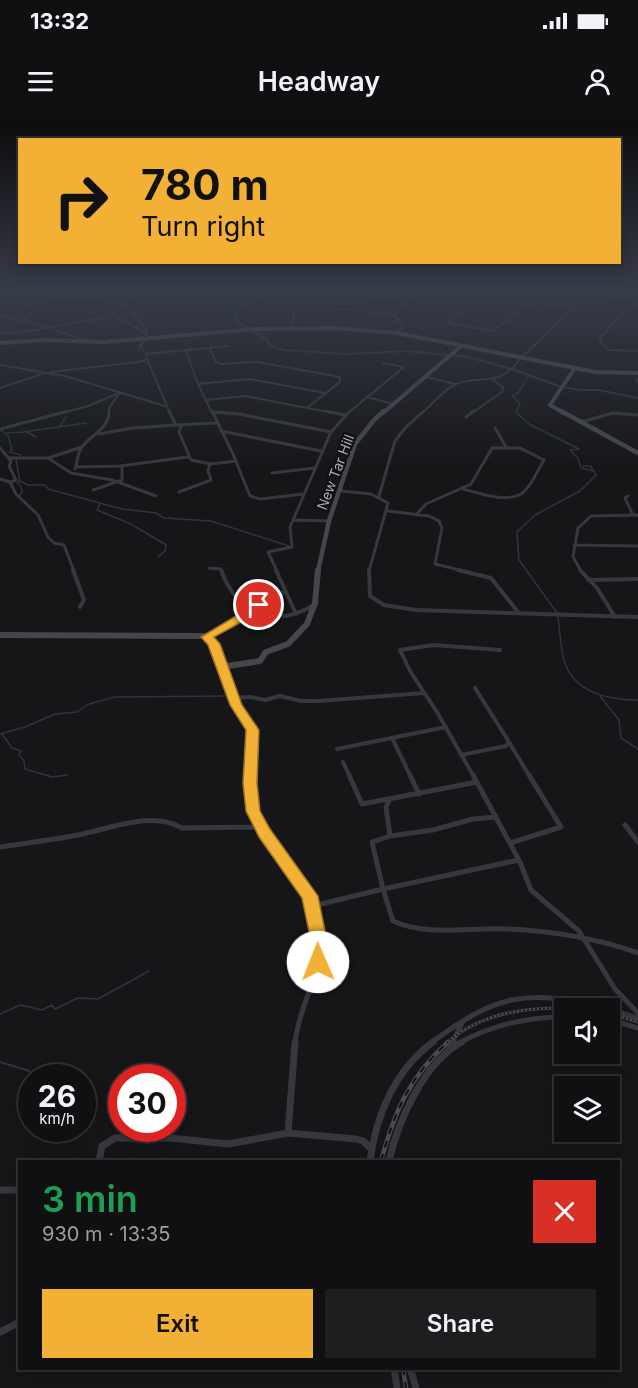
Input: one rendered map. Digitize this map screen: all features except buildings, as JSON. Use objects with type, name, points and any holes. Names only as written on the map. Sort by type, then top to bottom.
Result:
[{"type":"street","points":[[143,349],[165,406],[176,425]]},
{"type":"street","points":[[146,354],[208,349]]},
{"type":"street","points":[[210,349],[218,363],[257,362],[340,377],[340,381],[309,407]]},
{"type":"street","name":"New Tar Hill","points":[[221,664],[228,666],[260,661],[268,651],[291,642],[303,630],[313,614],[317,574],[329,521],[360,436],[393,404],[457,349]]},
{"type":"street","points":[[479,349],[598,372],[638,373]]},
{"type":"street","points":[[427,377],[456,384],[493,380],[513,369],[530,349]]},
{"type":"street","points":[[607,349],[638,351]]},
{"type":"street","points":[[186,351],[198,384],[236,461],[250,496],[253,498],[304,494]]},
{"type":"street","points":[[42,371],[120,365],[147,359]]},
{"type":"street","points":[[296,614],[268,552],[292,547],[290,527],[331,432],[345,415],[404,367],[383,363]]},
{"type":"street","points":[[0,365],[48,372],[165,406]]},
{"type":"street","points":[[575,368],[550,404],[638,453]]},
{"type":"street","points":[[0,388],[48,372]]},
{"type":"street","points":[[198,384],[250,379],[325,393]]},
{"type":"street","points":[[466,417],[502,392],[503,387],[493,380]]},
{"type":"street","points":[[379,496],[397,438],[456,384]]},
{"type":"street","points":[[0,429],[88,406],[120,392]]},
{"type":"street","points":[[0,448],[10,458],[48,458],[82,447],[98,434],[109,417],[109,408],[120,392]]},
{"type":"street","points":[[206,400],[242,396],[345,415]]},
{"type":"street","points":[[367,398],[393,404]]},
{"type":"street","points":[[212,411],[331,432]]},
{"type":"street","points":[[581,422],[613,413],[638,415]]},
{"type":"street","points":[[98,434],[133,428],[176,425],[181,427],[216,423]]},
{"type":"street","points":[[181,427],[179,431],[188,457],[192,461],[210,464],[236,461]]},
{"type":"street","points":[[495,428],[506,447]]},
{"type":"street","points":[[220,431],[321,451]]},
{"type":"street","points":[[74,474],[82,447]]},
{"type":"street","points":[[416,515],[426,504],[471,484],[491,449],[520,447],[543,460],[523,492],[501,497],[463,489]]},
{"type":"street","points":[[75,467],[122,466],[188,457]]},
{"type":"street","points":[[10,458],[9,465],[16,478],[10,483]]},
{"type":"street","points":[[48,458],[74,474],[117,482],[156,496]]},
{"type":"street","points":[[179,492],[211,480],[208,471],[210,464]]},
{"type":"street","points":[[122,466],[124,484]]},
{"type":"street","points":[[272,473],[314,468]]},
{"type":"street","points":[[93,490],[123,478]]},
{"type":"street","points":[[0,479],[10,483]]},
{"type":"street","points":[[10,483],[12,491],[22,503],[31,507],[43,522],[44,532],[53,542],[64,545],[84,600],[80,607]]},
{"type":"street","points":[[341,491],[379,496],[388,502],[388,511],[369,563],[371,599],[384,605],[402,609],[638,617]]},
{"type":"street","points":[[615,617],[597,588],[575,562],[574,545],[579,527],[591,516],[635,515],[625,498],[628,496]]},
{"type":"street","points":[[388,511],[434,518],[443,525],[434,560],[436,564],[491,578],[518,612]]},
{"type":"street","points":[[293,520],[329,521]]},
{"type":"street","points":[[574,545],[638,546]]},
{"type":"street","points":[[209,568],[220,569],[225,581],[252,612],[273,616],[296,614],[314,605]]},
{"type":"street","points":[[588,580],[638,579]]},
{"type":"street","points":[[0,635],[207,637],[252,612],[258,607],[262,596],[285,592]]},
{"type":"street","points":[[207,637],[212,641],[234,698],[252,730],[250,796],[253,811],[260,827],[302,882],[313,906],[319,941],[318,962],[296,1030],[288,1133]]},
{"type":"street","points":[[500,650],[446,646],[410,646],[400,650],[410,671],[446,727],[496,816],[519,860],[531,890],[572,923],[583,936],[615,989],[638,1013]]},
{"type":"street","points":[[475,688],[561,827],[510,843]]},
{"type":"street","points":[[234,698],[265,700],[289,697],[301,701],[318,701],[424,693]]},
{"type":"street","points":[[337,749],[446,727]]},
{"type":"street","points":[[392,738],[419,794]]},
{"type":"street","points":[[461,755],[506,746],[509,742]]},
{"type":"street","points":[[343,762],[362,804],[389,801],[477,782]]},
{"type":"street","points":[[389,801],[386,807],[390,836]]},
{"type":"street","points":[[496,816],[473,819],[433,830],[390,836],[372,842],[393,921],[416,929],[506,928],[583,936],[638,952]]},
{"type":"street","points":[[0,847],[79,835],[131,822],[168,822],[182,828],[260,827]]},
{"type":"street","points":[[625,825],[638,842]]},
{"type":"street","points":[[313,906],[519,860]]},
{"type":"street","points":[[370,1160],[371,1149],[385,1106],[403,1072],[438,1036],[490,1005],[521,998],[554,998]]},
{"type":"street","points":[[620,1012],[638,1018]]},
{"type":"street","points":[[449,1050],[497,1026],[554,1017]]},
{"type":"street","points":[[389,1160],[398,1123],[439,1060],[456,1041],[463,1021]]},
{"type":"street","points":[[620,1022],[638,1028]]},
{"type":"street","points":[[99,1160],[102,1146],[115,1138],[170,1138],[228,1144],[288,1133],[356,1139],[363,1141],[371,1149]]},
{"type":"street","points":[[0,1190],[18,1190]]},
{"type":"street","points":[[0,1332],[18,1323]]},
{"type":"street","points":[[394,1370],[397,1388]]},
{"type":"street","points":[[412,1370],[416,1388]]},
{"type":"waterway","points":[[282,349],[346,354],[408,351],[468,357],[510,369]]},
{"type":"waterway","points":[[512,369],[560,386]]},
{"type":"waterway","points":[[529,375],[518,393],[512,395],[520,404],[516,412],[529,424],[579,449],[570,450],[578,458],[581,468],[593,471]]},
{"type":"waterway","points":[[564,387],[599,390],[638,398]]},
{"type":"waterway","points":[[60,426],[66,417]]},
{"type":"waterway","points":[[7,433],[86,423]]},
{"type":"waterway","points":[[1,430],[8,436],[12,449],[10,452],[21,455],[20,457]]},
{"type":"waterway","points":[[27,432],[36,437]]},
{"type":"waterway","points":[[16,460],[20,481],[28,485],[45,485],[48,489],[122,509],[156,513],[164,518],[211,521],[289,546]]},
{"type":"waterway","points":[[583,466],[591,466],[593,471]]},
{"type":"waterway","points":[[557,613],[519,560],[517,532],[535,515],[580,491],[596,475],[593,471]]},
{"type":"waterway","points":[[19,481],[17,483],[21,486],[22,492],[19,496]]},
{"type":"waterway","points":[[100,504],[97,510],[131,524],[166,545],[165,551],[158,557]]},
{"type":"waterway","points":[[558,617],[564,660],[575,680],[604,696],[638,700]]},
{"type":"waterway","points":[[0,734],[25,727],[55,714],[77,712],[89,704],[115,697],[225,696]]},
{"type":"waterway","points":[[600,696],[619,720],[621,738],[638,749]]},
{"type":"waterway","points":[[2,734],[12,748],[21,751],[19,755],[24,761],[25,769],[52,777],[67,775]]},
{"type":"waterway","points":[[0,1014],[20,1005],[42,1010],[52,1005],[55,1009],[78,998],[98,999],[149,971]]},
{"type":"waterway","points":[[0,1062],[18,1068]]},
{"type":"railway","points":[[447,1043],[477,1023],[494,1017],[511,1012],[554,1008]]},
{"type":"railway","points":[[620,1016],[638,1022]]},
{"type":"railway","points":[[381,1160],[405,1096],[434,1055],[448,1042]]},
{"type":"railway","points":[[403,1370],[406,1388]]},
{"type":"route","points":[[259,605],[252,612],[207,637],[214,644],[236,705],[249,722],[254,736],[250,783],[253,811],[264,833],[310,896],[319,941],[318,962]]}]
